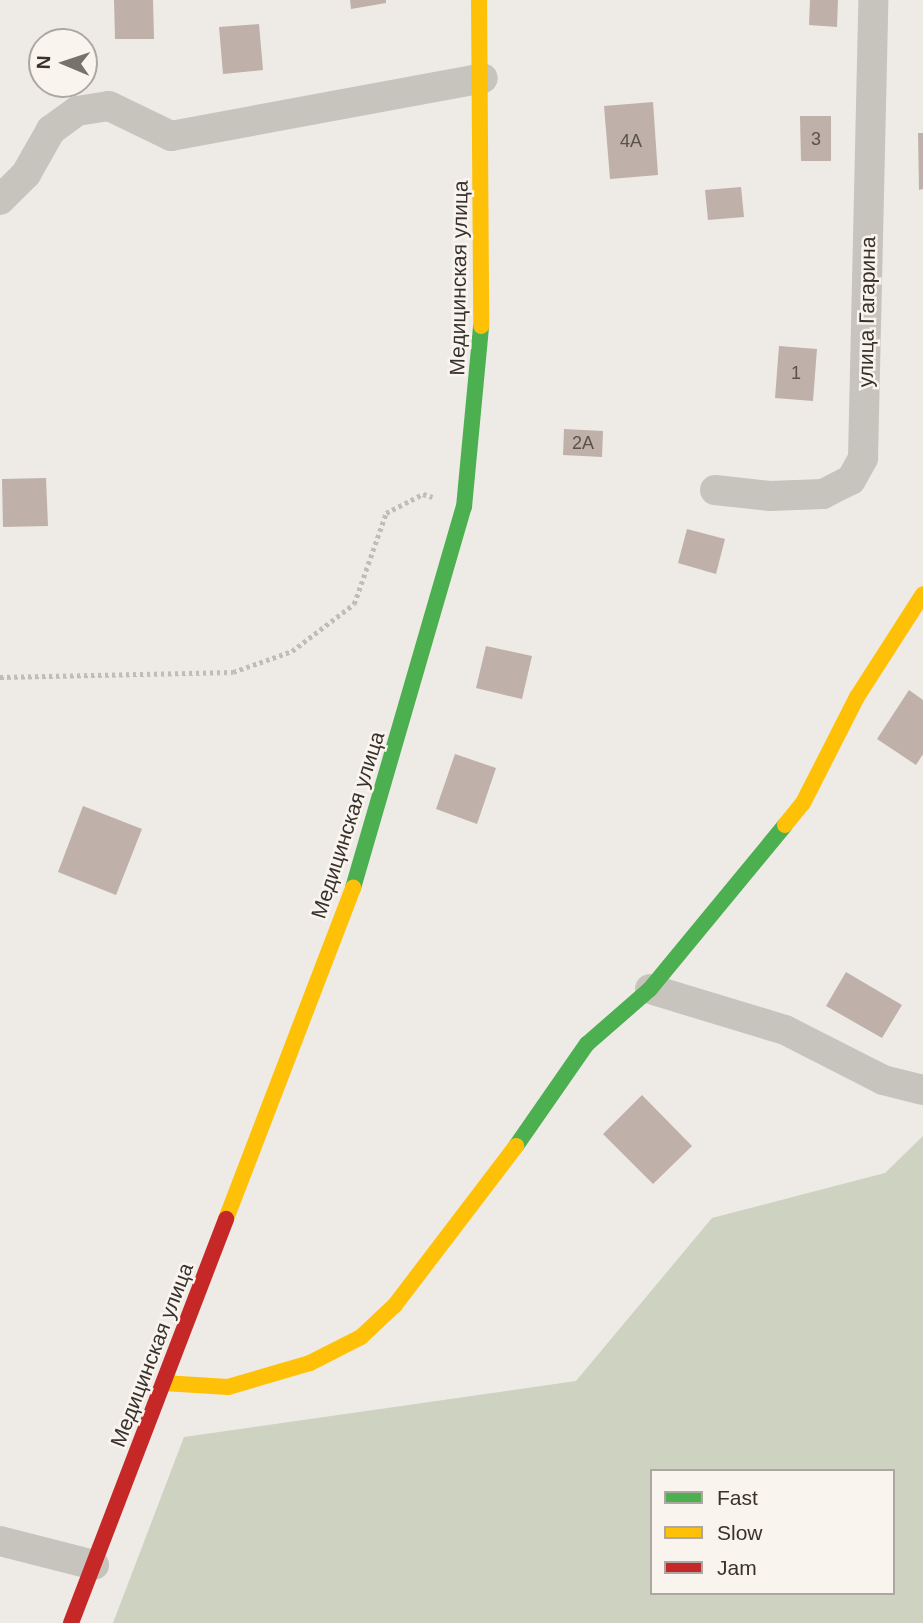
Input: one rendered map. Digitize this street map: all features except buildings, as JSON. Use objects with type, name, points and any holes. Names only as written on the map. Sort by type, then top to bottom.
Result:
[{"type":"street","name":"Медицинская улица","points":[[71,1623],[358,875],[464,507],[481,353],[483,78],[479,0]]},
{"type":"street","name":"улица Гагарина","points":[[715,490],[770,496],[823,494],[851,480],[863,458],[873,0]]},
{"type":"street","points":[[0,200],[26,174],[51,130],[77,111],[109,106],[171,136],[483,78]]},
{"type":"street","points":[[163,1383],[228,1387],[310,1363],[361,1337],[395,1305],[444,1242],[587,1044],[650,989],[803,803],[857,697],[923,594]]},
{"type":"street","points":[[650,989],[785,1030],[883,1080],[923,1090]]},
{"type":"street","points":[[0,1541],[93,1565]]},
{"type":"path","points":[[0,677],[233,672],[292,651],[354,604],[386,513],[423,494],[464,507]]},
{"type":"green space","points":[[923,1136],[923,1623],[113,1623],[184,1437],[576,1381],[712,1218],[885,1173]]},
{"type":"traffic: fast","points":[[353,888],[464,507],[481,326]]},
{"type":"traffic: fast","points":[[516,1146],[587,1044],[650,989],[785,825]]},
{"type":"traffic: slow","points":[[479,0],[481,326]]},
{"type":"traffic: slow","points":[[785,825],[803,803],[857,697],[923,594]]},
{"type":"traffic: slow","points":[[226,1219],[353,888]]},
{"type":"traffic: slow","points":[[164,1383],[228,1387],[310,1363],[361,1337],[395,1305],[516,1146]]},
{"type":"traffic: jam","points":[[71,1623],[226,1219]]}]
